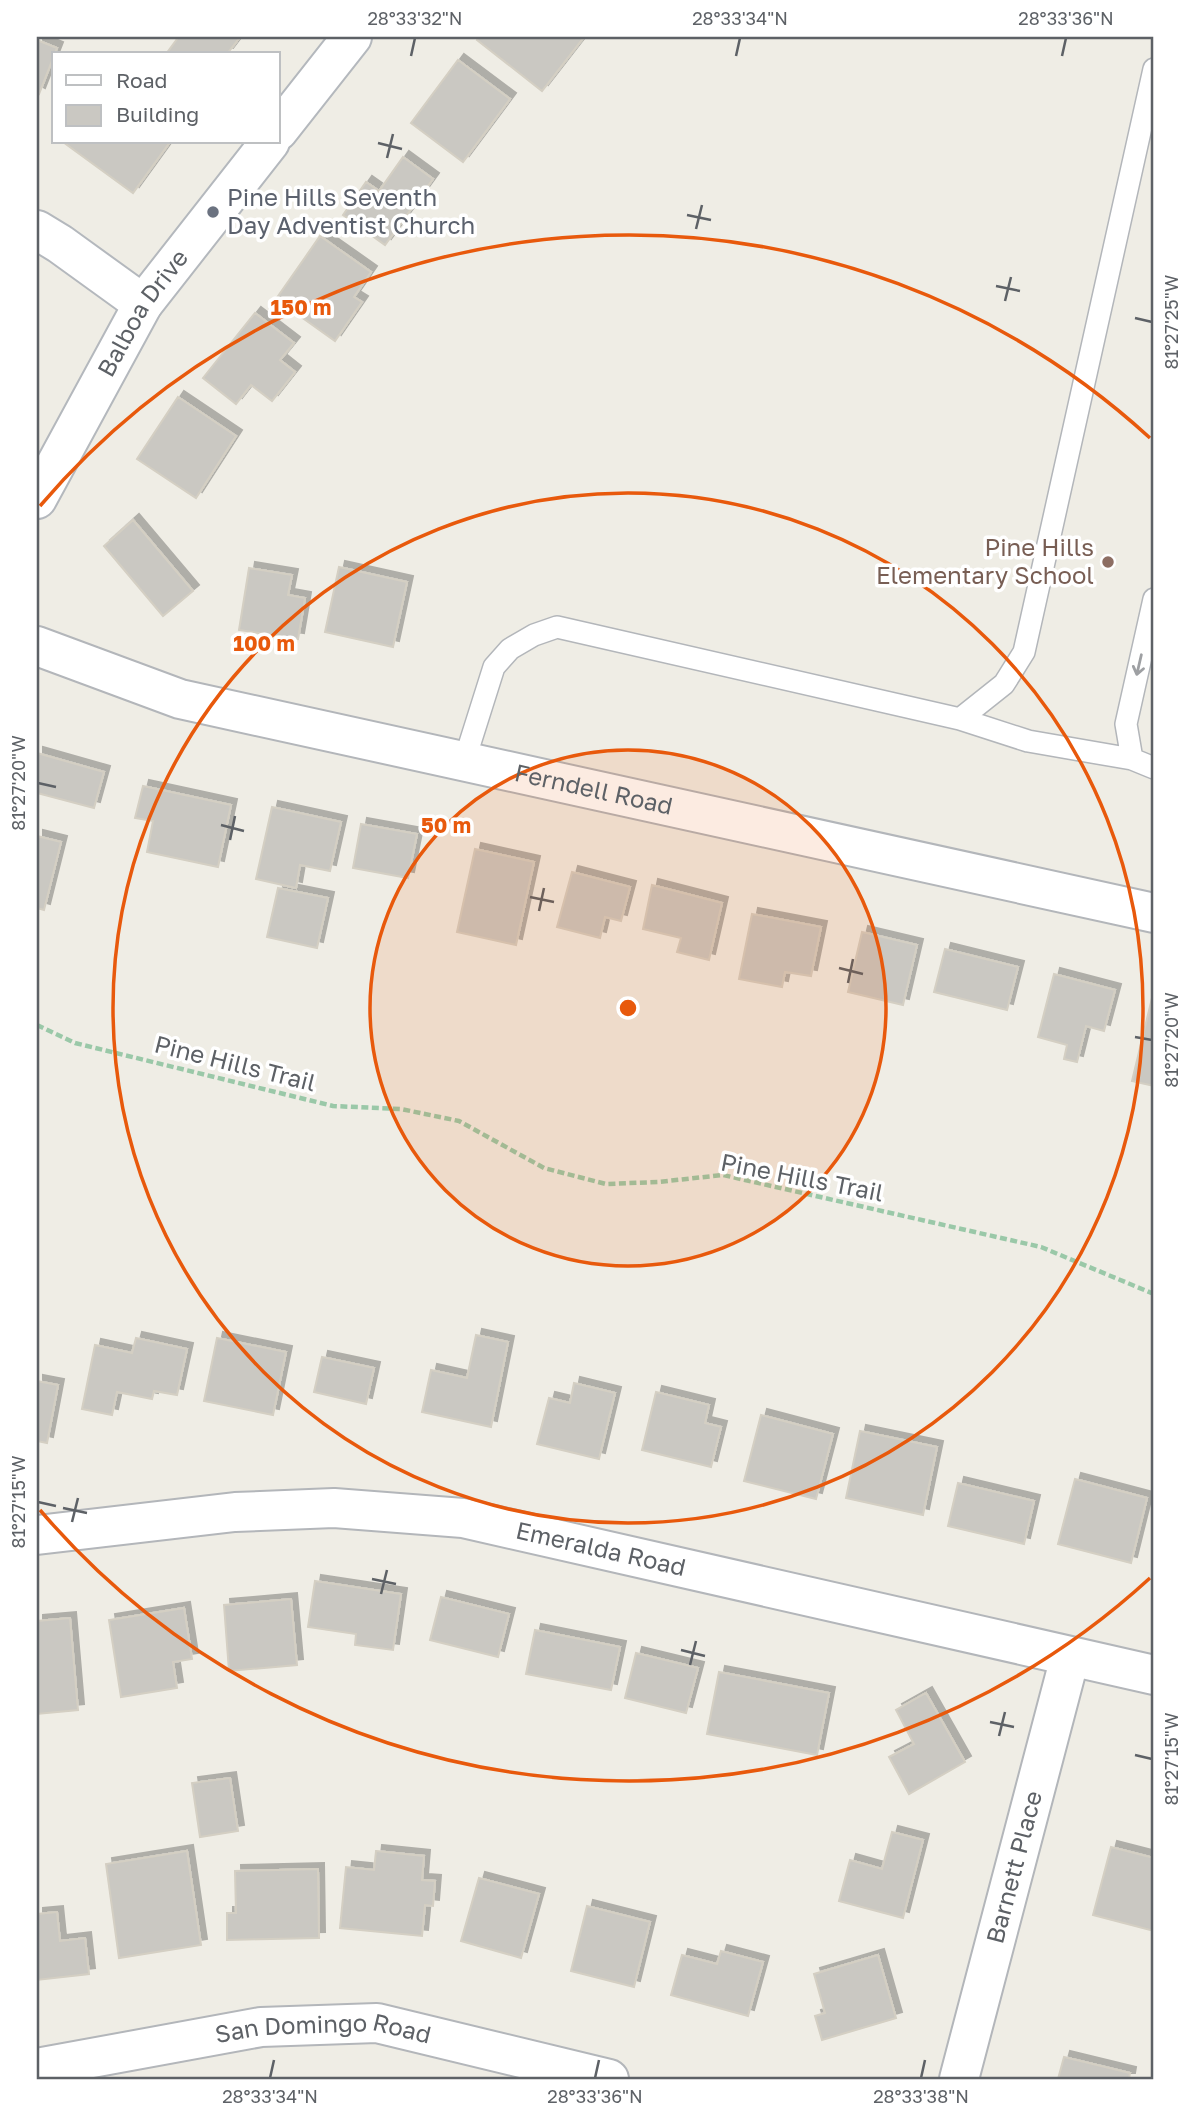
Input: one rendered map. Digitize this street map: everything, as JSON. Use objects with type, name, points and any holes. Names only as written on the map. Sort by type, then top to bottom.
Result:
[{"type":"street","points":[[280,128],[352,37]]},
{"type":"street","name":"Balboa Drive","points":[[37,499],[143,304],[268,144]]},
{"type":"street","points":[[37,230],[143,304]]},
{"type":"street","name":"Ferndell Road","points":[[37,646],[180,699],[1154,913]]},
{"type":"street","name":"Emeralda Road","points":[[37,1535],[235,1512],[334,1508],[463,1518],[1154,1675]]},
{"type":"street","name":"Barnett Place","points":[[960,2079],[1070,1657]]},
{"type":"street","name":"San Domingo Road","points":[[37,2068],[261,2027],[377,2023],[609,2079]]},
{"type":"lane","points":[[960,719],[1004,684],[1024,652],[1154,69]]},
{"type":"lane","points":[[1132,759],[1126,724],[1154,598]]},
{"type":"lane","points":[[464,762],[494,667],[510,649],[534,635],[557,627],[960,719],[1028,741],[1132,759],[1154,768]]},
{"type":"path","name":"Pine Hills Trail","points":[[37,1025],[75,1044],[333,1106],[401,1110],[458,1121],[544,1168],[593,1181],[606,1184],[658,1182],[723,1175],[1041,1247],[1154,1294]]},
{"type":"building","points":[[174,37],[240,37],[229,52],[167,52],[177,39]]},
{"type":"building","points":[[479,37],[584,37],[542,91],[477,40]]},
{"type":"building","points":[[37,40],[57,48],[55,52],[52,52],[52,61],[39,94]]},
{"type":"building","points":[[458,60],[510,99],[463,162],[411,123]]},
{"type":"building","points":[[66,144],[169,144],[133,193]]},
{"type":"building","points":[[403,157],[433,179],[385,245],[343,215],[366,182],[379,191]]},
{"type":"building","points":[[320,236],[371,272],[354,297],[362,302],[335,341],[276,299]]},
{"type":"building","points":[[255,313],[294,343],[280,360],[295,372],[272,401],[251,385],[236,404],[203,378]]},
{"type":"building","points":[[178,397],[236,436],[196,498],[137,459]]},
{"type":"building","points":[[133,520],[193,591],[163,616],[104,546]]},
{"type":"building","points":[[339,567],[407,582],[393,647],[325,632]]},
{"type":"building","points":[[249,568],[292,575],[288,595],[305,598],[298,639],[239,630]]},
{"type":"building","points":[[37,753],[104,772],[94,808],[37,793]]},
{"type":"building","points":[[143,786],[231,805],[218,867],[147,852],[153,821],[135,818]]},
{"type":"building","points":[[272,807],[341,822],[330,871],[300,865],[296,888],[256,879]]},
{"type":"building","points":[[361,824],[417,834],[408,878],[353,868]]},
{"type":"building","points":[[37,836],[61,842],[44,910],[37,908]]},
{"type":"building","points":[[475,849],[534,862],[516,945],[457,932]]},
{"type":"building","points":[[572,872],[630,887],[621,921],[605,917],[600,938],[557,927]]},
{"type":"building","points":[[652,885],[722,903],[709,960],[677,952],[681,938],[643,929]]},
{"type":"building","points":[[278,888],[328,898],[317,948],[267,937]]},
{"type":"building","points":[[752,914],[821,927],[811,976],[785,972],[782,987],[739,979]]},
{"type":"building","points":[[862,932],[917,945],[903,1005],[848,992]]},
{"type":"building","points":[[945,949],[1018,967],[1007,1010],[934,992]]},
{"type":"building","points":[[1054,974],[1115,990],[1104,1031],[1086,1026],[1077,1062],[1064,1059],[1067,1045],[1038,1037]]},
{"type":"building","points":[[1154,998],[1154,1086],[1132,1081]]},
{"type":"building","points":[[476,1335],[508,1342],[491,1427],[422,1412],[431,1370],[467,1378]]},
{"type":"building","points":[[136,1338],[187,1349],[177,1395],[154,1391],[152,1399],[117,1392],[112,1415],[82,1409],[95,1345],[132,1353]]},
{"type":"building","points":[[217,1338],[286,1352],[273,1415],[204,1401]]},
{"type":"building","points":[[322,1357],[374,1368],[366,1404],[314,1392]]},
{"type":"building","points":[[37,1381],[58,1385],[47,1443],[37,1441]]},
{"type":"building","points":[[574,1383],[615,1393],[599,1459],[537,1444],[549,1398],[570,1403]]},
{"type":"building","points":[[656,1392],[709,1405],[705,1423],[721,1427],[711,1467],[642,1450]]},
{"type":"building","points":[[761,1415],[833,1434],[816,1499],[744,1481]]},
{"type":"building","points":[[860,1431],[937,1447],[923,1515],[846,1498]]},
{"type":"building","points":[[1075,1479],[1147,1498],[1131,1563],[1058,1544]]},
{"type":"building","points":[[958,1483],[1034,1501],[1024,1544],[948,1526]]},
{"type":"building","points":[[315,1581],[401,1594],[393,1650],[355,1645],[356,1634],[308,1627]]},
{"type":"building","points":[[441,1597],[509,1614],[498,1657],[430,1640]]},
{"type":"building","points":[[291,1599],[297,1665],[229,1671],[224,1605]]},
{"type":"building","points":[[184,1608],[192,1659],[173,1662],[177,1688],[121,1697],[109,1620]]},
{"type":"building","points":[[70,1618],[78,1710],[37,1714],[37,1621]]},
{"type":"building","points":[[535,1630],[620,1647],[611,1690],[526,1674]]},
{"type":"building","points":[[636,1653],[698,1668],[686,1713],[625,1698]]},
{"type":"building","points":[[719,1672],[829,1693],[817,1755],[707,1734]]},
{"type":"building","points":[[926,1693],[965,1762],[909,1794],[889,1757],[914,1744],[896,1710]]},
{"type":"building","points":[[230,1778],[238,1831],[200,1837],[192,1783]]},
{"type":"building","points":[[892,1832],[923,1840],[903,1918],[839,1901],[850,1860],[882,1869]]},
{"type":"building","points":[[1111,1847],[1154,1858],[1154,1931],[1093,1915]]},
{"type":"building","points":[[187,1851],[201,1945],[119,1958],[106,1864]]},
{"type":"building","points":[[376,1851],[424,1856],[422,1880],[435,1881],[433,1906],[425,1905],[422,1936],[340,1928],[346,1867],[374,1870]]},
{"type":"building","points":[[318,1869],[319,1938],[227,1940],[227,1913],[236,1913],[235,1871]]},
{"type":"building","points":[[479,1878],[539,1894],[521,1958],[461,1941]]},
{"type":"building","points":[[587,1906],[650,1922],[634,1987],[571,1971]]},
{"type":"building","points":[[57,1912],[60,1941],[85,1938],[89,1974],[37,1980],[37,1914]]},
{"type":"building","points":[[721,1951],[763,1962],[748,2016],[671,1995],[682,1955],[717,1964]]},
{"type":"building","points":[[878,1955],[896,2018],[822,2040],[815,2016],[825,2013],[814,1974]]},
{"type":"building","points":[[1064,2057],[1130,2073],[1129,2079],[1058,2079]]},
{"type":"place","name":"Pine Hills Seventh Day Adventist Church","points":[[213,212]]},
{"type":"place","name":"Pine Hills Elementary School","points":[[1108,562]]}]
